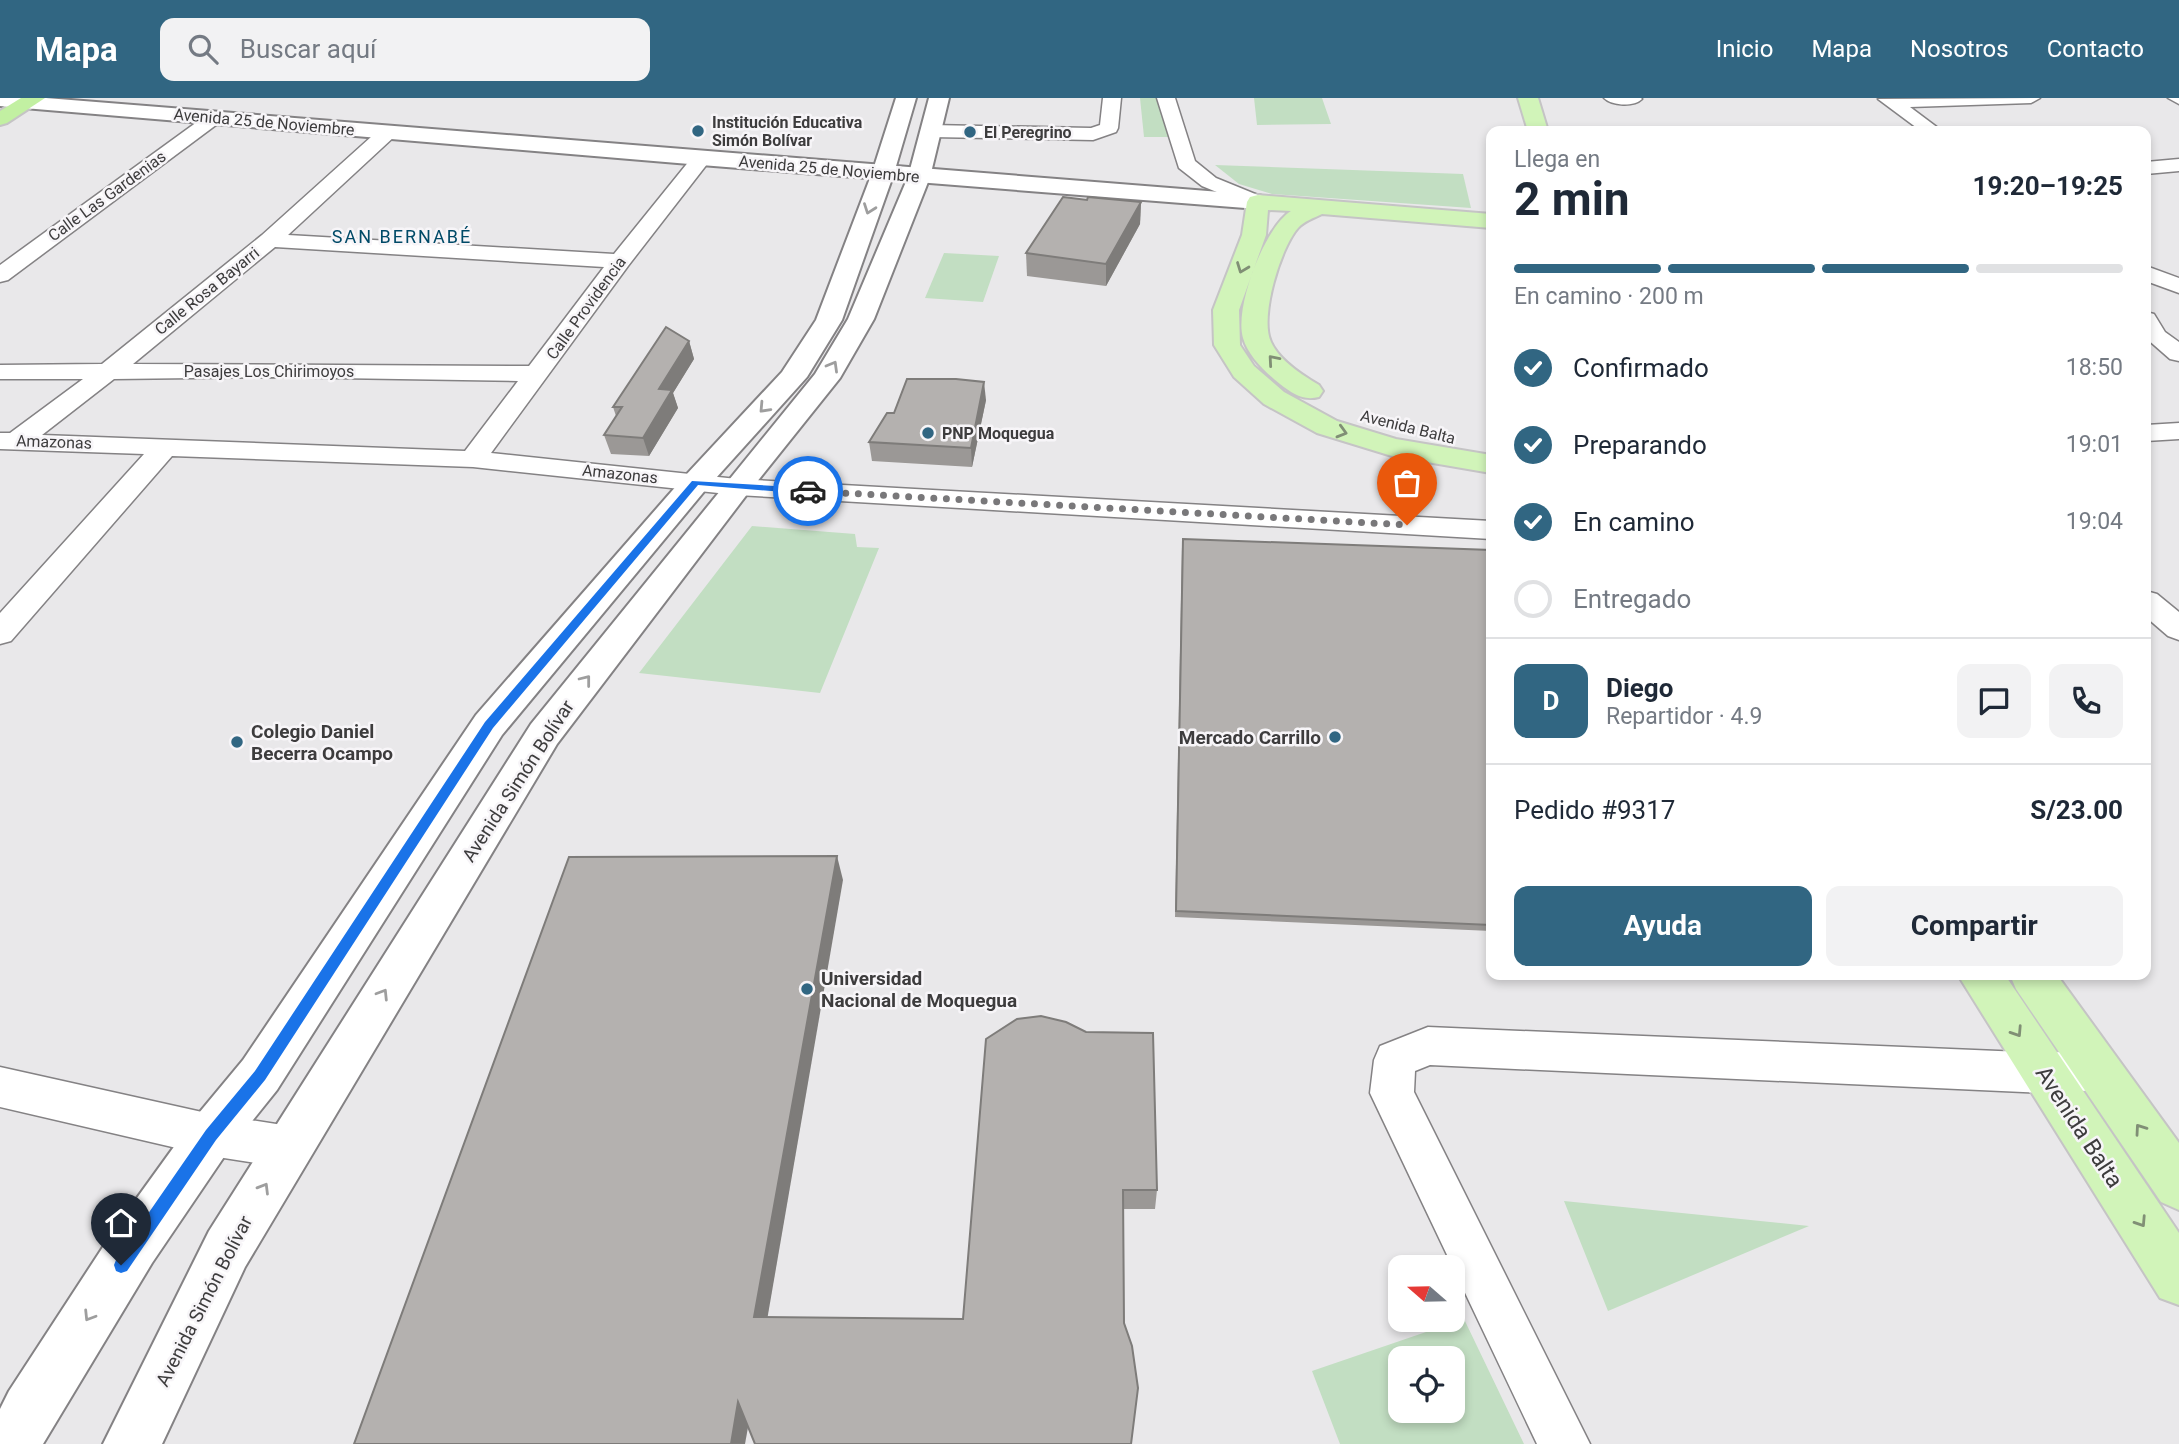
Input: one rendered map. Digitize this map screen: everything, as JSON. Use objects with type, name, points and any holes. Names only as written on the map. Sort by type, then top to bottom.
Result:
[{"type":"main road","name":"Avenida Simón Bolívar","points":[[132,1444],[227,1249],[544,734],[826,378],[861,319],[901,175],[906,98]]},
{"type":"main road","points":[[1509,98],[1517,126]]},
{"type":"main road","points":[[1528,98],[1536,126]]},
{"type":"main road","name":"Avenida 25 de Noviembre","points":[[12,103],[1486,221]]},
{"type":"main road","name":"Avenida Simón Bolívar","points":[[14,1424],[211,1135],[260,1075],[489,725],[695,482],[793,377],[830,320],[901,175],[935,115]]},
{"type":"main road","name":"Avenida Balta","points":[[1258,202],[1254,235],[1226,310],[1227,345],[1244,371],[1274,398],[1327,427],[1392,446],[1486,463]]},
{"type":"main road","name":"Avenida Balta","points":[[1318,207],[1291,220],[1279,237],[1254,311],[1256,339],[1274,363],[1303,388],[1351,414],[1404,430],[1486,445]]},
{"type":"main road","points":[[489,725],[544,734]]},
{"type":"main road","name":"Avenida Balta","points":[[1983,980],[2179,1279]]},
{"type":"main road","points":[[2036,980],[2179,1185]]},
{"type":"street","points":[[935,115],[1093,134],[1109,128],[1112,98]]},
{"type":"street","points":[[1167,98],[1186,164],[1209,183],[1258,202]]},
{"type":"street","points":[[1614,98],[1633,99]]},
{"type":"street","points":[[1889,100],[2031,98]]},
{"type":"street","points":[[1889,100],[1926,126]]},
{"type":"street","name":"Calle Las Gardenias","points":[[0,275],[214,118]]},
{"type":"street","name":"Calle Rosa Bayarri","points":[[8,441],[110,370],[270,240],[388,132]]},
{"type":"street","name":"Calle Providencia","points":[[473,459],[620,261],[701,159]]},
{"type":"street","points":[[2151,168],[2179,165]]},
{"type":"street","points":[[270,240],[620,261]]},
{"type":"street","points":[[2151,262],[2179,261]]},
{"type":"street","points":[[2151,275],[2179,286]]},
{"type":"street","points":[[2151,328],[2156,336],[2179,354]]},
{"type":"street","points":[[2151,353],[2179,359]]},
{"type":"street","name":"Pasajes Los Chirimoyos","points":[[0,372],[110,370],[538,374]]},
{"type":"street","points":[[2151,433],[2179,431]]},
{"type":"street","name":"Amazonas","points":[[8,441],[473,459],[737,487],[1486,530]]},
{"type":"street","points":[[0,633],[166,446]]},
{"type":"street","points":[[2151,605],[2179,629]]},
{"type":"street","points":[[1564,1444],[1392,1093],[1395,1060],[1428,1046],[2044,1073],[2099,1070]]},
{"type":"street","points":[[0,1087],[211,1135],[289,1147]]},
{"type":"green space","points":[[1140,98],[1171,98],[1176,137],[1144,137]]},
{"type":"green space","points":[[1254,98],[1322,98],[1331,124],[1257,125]]},
{"type":"green space","points":[[1215,165],[1463,174],[1471,208],[1272,194],[1239,184]]},
{"type":"green space","points":[[944,253],[999,256],[983,302],[925,298]]},
{"type":"green space","points":[[752,526],[855,534],[857,547],[879,548],[820,693],[639,673]]},
{"type":"green space","points":[[1564,1201],[1809,1226],[1608,1311]]},
{"type":"green space","points":[[1465,1321],[1524,1444],[1340,1444],[1312,1371],[1426,1332],[1465,1332]]},
{"type":"building","points":[[1063,197],[1141,202],[1106,264],[1026,253]]},
{"type":"building","points":[[666,327],[689,341],[659,389],[672,390],[643,438],[604,435],[622,407],[613,407]]},
{"type":"building","points":[[907,379],[984,382],[971,448],[869,442],[887,413],[894,413]]},
{"type":"building","name":"Mercado Carrillo","points":[[1183,539],[1486,550],[1486,925],[1176,911]]},
{"type":"building","points":[[837,856],[754,1317],[963,1319],[986,1039],[1017,1019],[1041,1016],[1066,1022],[1086,1032],[1153,1033],[1157,1190],[1123,1190],[1124,1323],[1132,1346],[1138,1388],[1131,1444],[755,1444],[738,1402],[731,1444],[354,1444],[569,857]]},
{"type":"way so far","points":[[808,491],[1407,525]]},
{"type":"place","name":"Institución Educativa Simón Bolívar","points":[[698,131]]},
{"type":"place","name":"El Peregrino","points":[[970,132]]},
{"type":"place","name":"PNP Moquegua","points":[[928,433]]},
{"type":"place","name":"Mercado Carrillo","points":[[1335,737]]},
{"type":"place","name":"Colegio Daniel Becerra Ocampo","points":[[237,742]]},
{"type":"place","name":"Universidad Nacional de Moquegua","points":[[807,989]]},
{"type":"district","name":"SAN BERNABÉ","points":[[402,236]]},
{"type":"route","points":[[121,1265],[211,1135],[260,1075],[489,725],[695,482],[808,491]]}]
